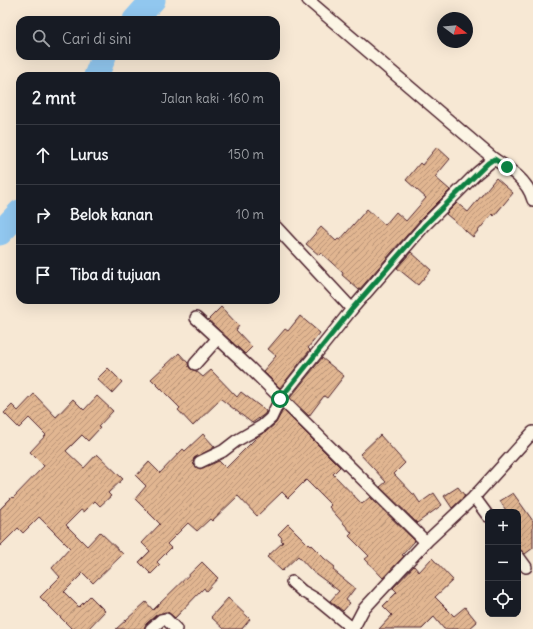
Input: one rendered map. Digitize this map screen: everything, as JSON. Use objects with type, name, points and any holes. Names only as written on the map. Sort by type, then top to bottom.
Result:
[{"type":"street","points":[[308,0],[494,159],[519,176],[531,193],[533,200]]},
{"type":"street","points":[[200,462],[223,452],[236,441],[262,426],[270,418],[280,399],[352,309],[425,225],[477,173],[494,159]]},
{"type":"street","points":[[280,231],[352,309]]},
{"type":"street","points":[[196,318],[249,367],[426,542]]},
{"type":"street","points":[[195,364],[218,338]]},
{"type":"street","points":[[292,582],[302,591],[319,601],[353,629],[363,610],[426,542],[474,497],[533,432]]},
{"type":"street","points":[[474,497],[485,512]]},
{"type":"street","points":[[521,560],[526,567]]},
{"type":"street","points":[[151,629],[161,620],[166,620],[176,629]]},
{"type":"building","points":[[437,147],[450,159],[435,177],[450,190],[420,220],[359,290],[321,253],[319,255],[306,244],[321,227],[336,241],[338,239],[340,240],[367,209],[385,225],[396,212],[406,221],[426,198],[406,180],[420,163],[422,165]]},
{"type":"building","points":[[496,178],[513,193],[494,216],[492,214],[473,237],[446,214],[457,203],[468,212]]},
{"type":"building","points":[[411,252],[431,270],[418,285],[397,268]]},
{"type":"building","points":[[221,307],[239,326],[236,330],[252,347],[245,354],[208,320]]},
{"type":"building","points":[[300,316],[320,333],[308,348],[310,350],[280,388],[263,371],[276,356],[268,349],[285,329],[288,331]]},
{"type":"building","points":[[179,353],[191,369],[203,377],[211,370],[237,397],[241,392],[266,411],[265,414],[252,423],[221,399],[193,426],[178,410],[180,408],[151,379]]},
{"type":"building","points":[[322,358],[344,376],[327,398],[324,396],[309,416],[290,398]]},
{"type":"building","points":[[108,368],[122,382],[112,393],[97,379]]},
{"type":"building","points":[[34,394],[56,417],[73,399],[84,410],[97,396],[113,411],[98,427],[100,428],[88,441],[82,435],[66,451],[84,468],[97,454],[123,479],[108,493],[111,496],[100,506],[95,501],[84,512],[81,510],[66,525],[87,546],[100,532],[123,554],[93,583],[83,573],[64,592],[79,607],[90,596],[105,611],[88,629],[72,629],[40,597],[60,577],[52,568],[70,548],[39,517],[23,533],[18,528],[0,546],[0,509],[12,497],[13,498],[44,466],[30,452],[46,435],[29,418],[19,428],[4,413],[12,405],[18,411]]},
{"type":"building","points":[[283,410],[340,467],[333,474],[362,504],[370,497],[415,541],[402,555],[404,556],[383,578],[365,559],[369,556],[349,536],[352,533],[329,507],[331,505],[306,480],[288,498],[282,492],[257,516],[238,496],[212,521],[210,519],[197,531],[188,523],[167,544],[171,548],[157,562],[160,565],[151,574],[139,562],[150,551],[142,543],[160,524],[135,499],[146,486],[136,476],[149,462],[160,473],[183,449],[185,451],[203,434],[215,447],[194,458],[194,465],[200,469],[219,461],[226,468],[258,436],[267,431],[276,423]]},
{"type":"building","points":[[380,435],[405,463],[394,474],[414,494],[420,503],[434,493],[442,505],[417,523],[380,487],[386,482],[360,454]]},
{"type":"building","points":[[458,487],[465,496],[452,508],[444,496]]},
{"type":"building","points":[[513,493],[533,521],[533,548],[525,554],[521,551],[521,509],[505,509],[500,501]]},
{"type":"building","points":[[288,524],[310,546],[311,545],[335,567],[333,570],[355,588],[346,600],[350,603],[343,611],[330,601],[339,591],[312,571],[298,556],[282,571],[267,557],[283,542],[281,540],[282,538],[278,534]]},
{"type":"building","points":[[432,558],[453,580],[435,597],[454,616],[465,607],[477,622],[469,629],[444,629],[434,617],[422,629],[379,629],[392,615],[383,606],[397,592],[393,588],[414,566],[419,572]]},
{"type":"building","points":[[202,562],[218,578],[206,591],[204,588],[175,618],[168,612],[165,612],[156,615],[146,624],[144,629],[116,629],[146,602],[153,610]]},
{"type":"building","points":[[228,598],[250,619],[242,629],[224,629],[211,617]]},
{"type":"waterway","points":[[139,16],[153,0]]},
{"type":"waterway","points":[[98,72],[102,60]]},
{"type":"waterway","points":[[0,233],[16,216]]},
{"type":"route","points":[[280,399],[352,309],[425,225],[488,163],[494,159],[507,167]]}]
